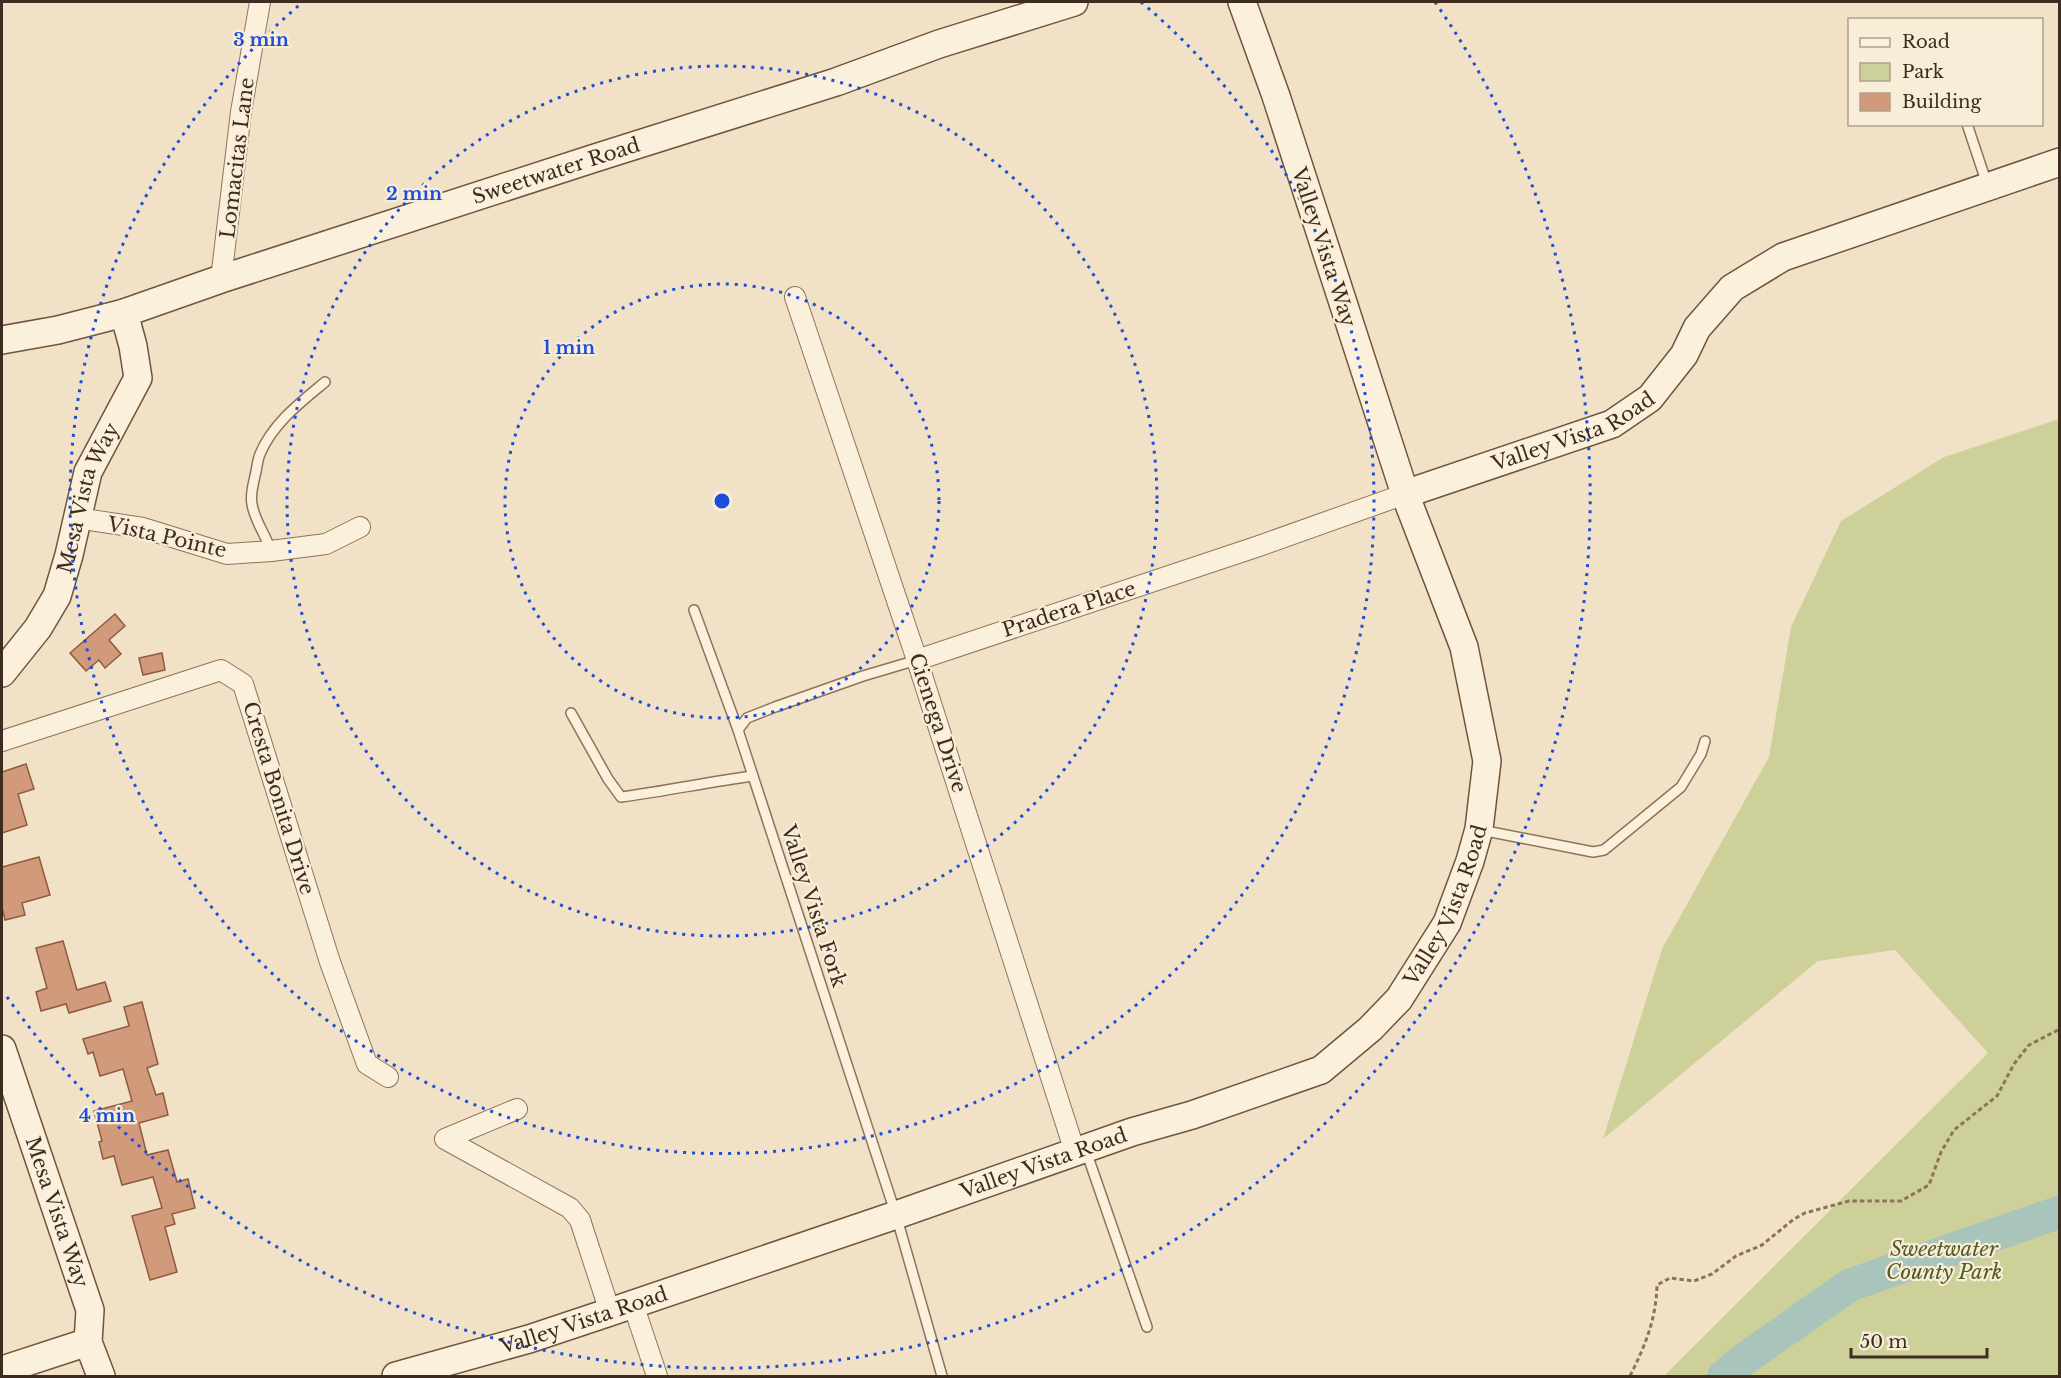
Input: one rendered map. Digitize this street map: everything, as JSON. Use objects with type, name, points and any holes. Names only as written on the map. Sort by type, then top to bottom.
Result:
[{"type":"street","name":"Lomacitas Lane","points":[[221,279],[241,112],[260,2]]},
{"type":"street","name":"Sweetwater Road","points":[[2,340],[58,330],[124,314],[221,279],[836,82],[939,44],[1074,2]]},
{"type":"street","name":"Valley Vista Way","points":[[1242,2],[1276,96],[1405,494]]},
{"type":"street","name":"Valley Vista Road","points":[[396,1377],[529,1339],[896,1215],[1132,1132],[1192,1115],[1321,1070],[1370,1029],[1399,999],[1447,923],[1479,829],[1487,761],[1464,647],[1405,494],[1612,424],[1650,398],[1684,355],[1697,328],[1732,288],[1783,256],[2060,162]]},
{"type":"street","name":"Cienega Drive","points":[[795,297],[1080,1150]]},
{"type":"street","name":"Mesa Vista Way","points":[[2,673],[38,628],[57,596],[88,472],[138,378],[133,346],[124,314]]},
{"type":"street","name":"Pradera Place","points":[[917,660],[1256,547],[1405,494]]},
{"type":"street","name":"Vista Pointe","points":[[77,518],[143,528],[226,554],[326,544],[360,526]]},
{"type":"street","name":"Cresta Bonita Drive","points":[[2,741],[221,670],[243,684],[330,962],[367,1064],[388,1077]]},
{"type":"street","name":"Mesa Vista Way","points":[[2,1049],[90,1310],[88,1342],[101,1377]]},
{"type":"street","points":[[517,1109],[445,1139],[570,1208],[580,1220],[657,1377]]},
{"type":"street","points":[[2,1370],[88,1342]]},
{"type":"lane","points":[[1968,126],[1988,186]]},
{"type":"lane","points":[[271,551],[251,502],[260,454],[275,428],[295,407],[325,382]]},
{"type":"lane","name":"Valley Vista Fork","points":[[694,610],[738,730],[896,1215],[942,1377]]},
{"type":"lane","name":"Pradera Place","points":[[738,730],[747,718],[775,707],[917,660]]},
{"type":"lane","points":[[572,713],[608,779],[621,797],[671,791],[696,784],[753,776]]},
{"type":"lane","points":[[1479,829],[1593,852],[1604,850],[1681,787],[1701,754],[1705,741]]},
{"type":"lane","points":[[1080,1150],[1147,1327]]},
{"type":"path","points":[[1630,1377],[1649,1336],[1657,1301],[1657,1285],[1670,1278],[1694,1281],[1712,1274],[1736,1256],[1762,1245],[1794,1219],[1806,1213],[1849,1201],[1900,1201],[1929,1185],[1941,1152],[1954,1130],[1997,1096],[2014,1064],[2029,1045],[2060,1029]]},
{"type":"green space","name":"Sweetwater County Park","points":[[2059,419],[2059,1376],[1664,1376],[1988,1053],[1895,950],[1818,961],[1603,1139],[1662,949],[1769,757],[1791,627],[1841,521],[1944,457]]},
{"type":"building","points":[[115,614],[125,626],[109,640],[121,654],[105,668],[99,660],[86,671],[70,653]]},
{"type":"building","points":[[162,653],[165,670],[143,675],[139,658]]},
{"type":"building","points":[[26,764],[34,789],[18,794],[27,825],[2,833],[2,772]]},
{"type":"building","points":[[39,857],[50,895],[22,903],[25,915],[5,920],[2,907],[2,867]]},
{"type":"building","points":[[63,941],[77,990],[105,982],[111,1001],[69,1013],[66,1004],[41,1011],[36,992],[47,988],[36,948]]},
{"type":"building","points":[[142,1002],[158,1064],[147,1068],[156,1095],[163,1093],[168,1115],[139,1123],[147,1155],[168,1150],[177,1182],[188,1179],[195,1208],[172,1214],[175,1224],[165,1227],[177,1272],[150,1280],[132,1216],[162,1208],[153,1177],[122,1185],[114,1156],[103,1159],[99,1142],[102,1141],[94,1111],[132,1101],[123,1069],[100,1076],[93,1052],[88,1054],[83,1039],[129,1026],[124,1007]]},
{"type":"waterway","points":[[1724,1376],[1743,1360],[1850,1285],[2060,1212]]}]
